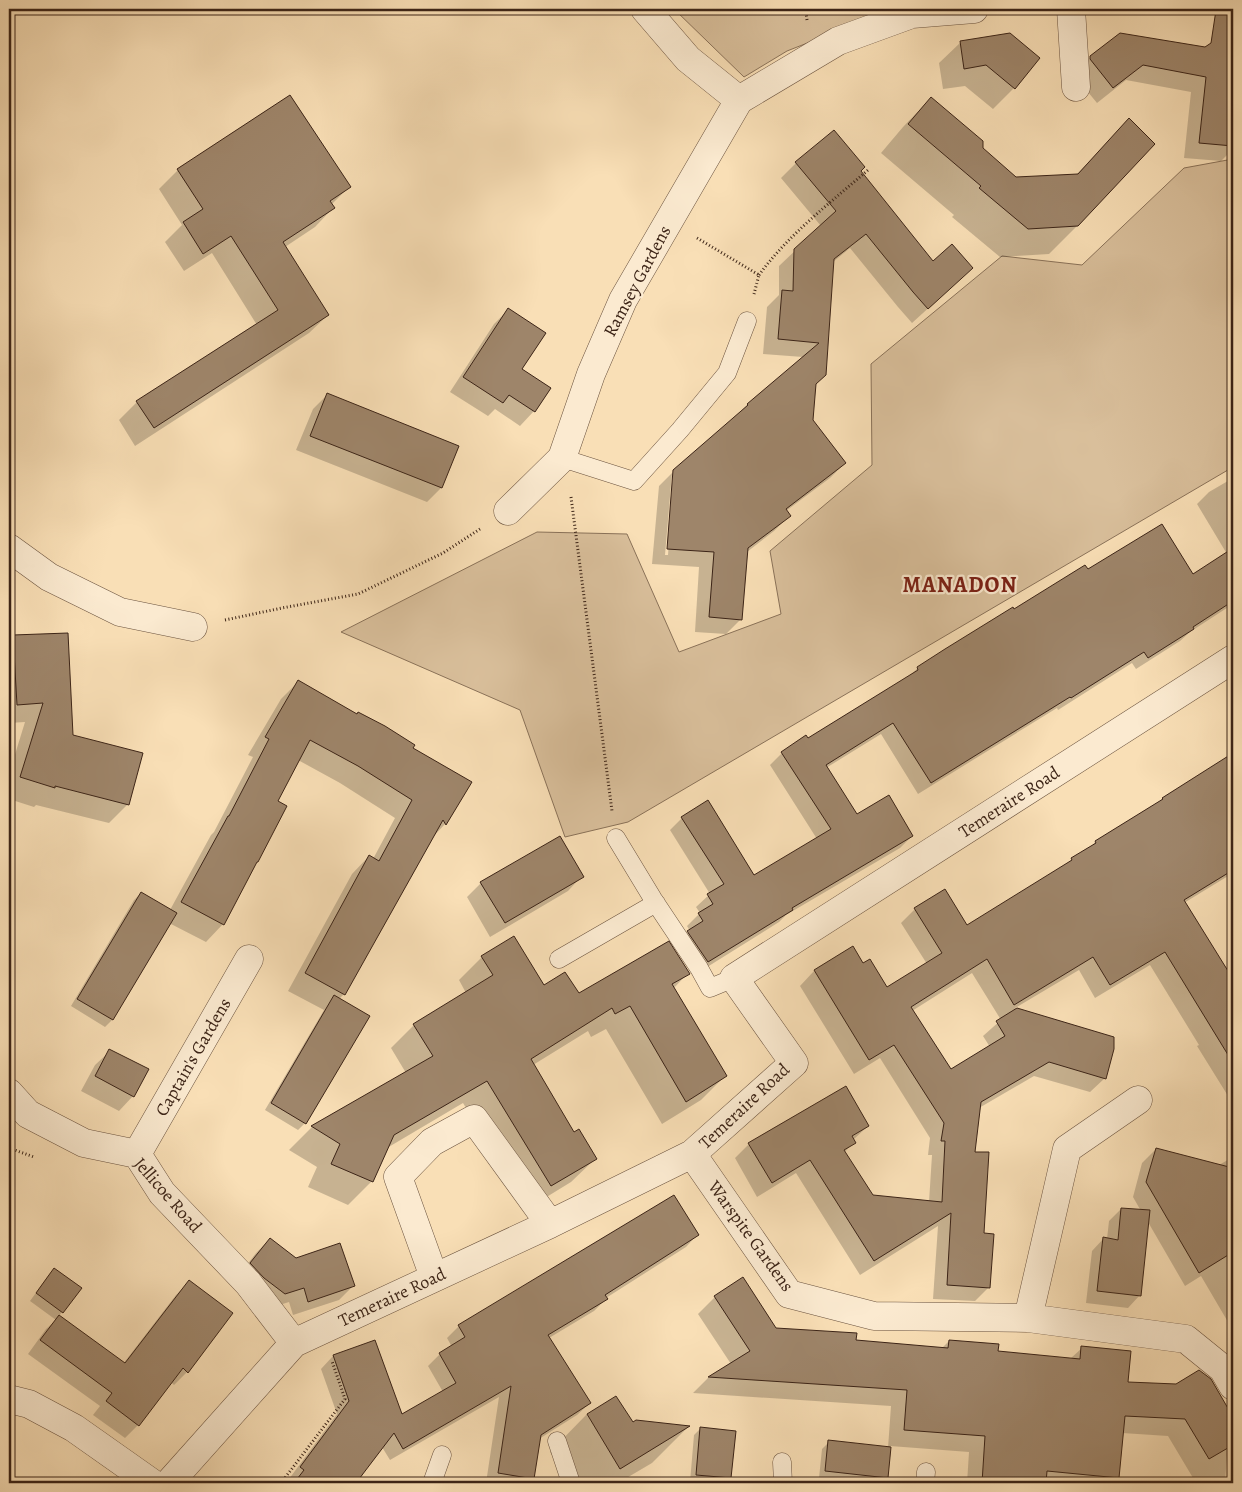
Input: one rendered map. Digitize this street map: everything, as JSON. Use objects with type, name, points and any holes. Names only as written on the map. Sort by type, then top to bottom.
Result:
[{"type":"street","points":[[645,9],[688,59],[739,100]]},
{"type":"street","name":"Ramsey Gardens","points":[[508,510],[562,458],[592,374],[623,300],[739,100],[838,41],[912,14],[974,9]]},
{"type":"street","points":[[1072,9],[1076,87]]},
{"type":"street","points":[[9,548],[48,577],[120,612],[193,627]]},
{"type":"street","name":"Temeraire Road","points":[[169,1483],[294,1343],[550,1224],[692,1154],[794,1063],[734,978],[1233,659]]},
{"type":"street","name":"Captain's Gardens","points":[[137,1154],[249,960]]},
{"type":"street","name":"Jellicoe Road","points":[[9,1094],[28,1114],[84,1143],[137,1154],[162,1193],[248,1283],[294,1343]]},
{"type":"street","points":[[1028,1318],[1067,1149],[1138,1100]]},
{"type":"street","points":[[434,1277],[398,1177],[432,1142],[474,1119],[550,1224]]},
{"type":"street","name":"Warspite Gardens","points":[[692,1154],[789,1294],[874,1316],[1028,1318],[1186,1339],[1230,1373]]},
{"type":"street","points":[[9,1399],[29,1404],[74,1428],[152,1483]]},
{"type":"lane","points":[[562,458],[634,481],[680,430],[727,373],[747,321]]},
{"type":"lane","points":[[616,838],[710,988],[734,978]]},
{"type":"lane","points":[[559,959],[656,902]]},
{"type":"lane","points":[[557,1441],[572,1483]]},
{"type":"lane","points":[[432,1483],[442,1455]]},
{"type":"lane","points":[[782,1462],[783,1483]]},
{"type":"path","points":[[747,321],[759,275],[772,258],[824,208],[868,170]]},
{"type":"path","points":[[668,222],[759,275]]},
{"type":"path","points":[[562,458],[571,497],[616,838]]},
{"type":"path","points":[[193,627],[358,594],[443,553],[508,510]]},
{"type":"path","points":[[280,1483],[345,1399],[322,1330]]},
{"type":"shaded area","points":[[674,9],[894,9],[787,51],[744,77]]},
{"type":"shaded area","points":[[1233,159],[1233,467],[628,822],[565,837],[520,710],[341,632],[537,532],[627,534],[679,652],[781,614],[770,551],[872,465],[871,364],[1002,256],[1082,265],[1184,168]]},
{"type":"building","points":[[1216,10],[1233,11],[1233,146],[1199,143],[1206,77],[1143,65],[1113,88],[1090,59],[1090,56],[1120,33],[1205,47],[1211,43]]},
{"type":"building","points":[[1010,33],[1040,58],[1015,89],[986,65],[964,69],[960,41]]},
{"type":"building","points":[[290,95],[351,187],[330,201],[335,208],[283,242],[329,315],[154,428],[136,401],[278,310],[231,236],[203,254],[183,222],[203,209],[177,169]]},
{"type":"building","points":[[931,97],[983,141],[983,148],[1016,177],[1078,174],[1129,118],[1155,144],[1078,226],[1028,229],[908,124]]},
{"type":"building","points":[[834,130],[865,167],[861,171],[933,261],[952,244],[973,268],[928,309],[866,234],[834,259],[826,375],[816,384],[813,420],[846,463],[786,509],[791,516],[748,548],[742,620],[709,617],[714,552],[667,549],[673,470],[819,343],[778,339],[782,290],[793,291],[794,249],[836,211],[795,162]]},
{"type":"building","points":[[508,308],[546,333],[522,369],[551,388],[535,412],[509,395],[503,403],[463,377]]},
{"type":"building","points":[[327,393],[459,446],[442,488],[310,436]]},
{"type":"building","points":[[1162,524],[1193,574],[1233,548],[1233,601],[1193,627],[1194,629],[1148,658],[1144,652],[931,783],[893,723],[826,765],[857,814],[889,795],[913,836],[792,908],[793,910],[708,962],[687,931],[703,921],[698,913],[713,904],[707,894],[724,884],[681,817],[708,800],[754,875],[831,829],[781,752],[806,735],[808,738],[918,670],[917,667],[1013,607],[1014,609],[1085,565],[1088,569]]},
{"type":"building","points":[[68,633],[73,735],[143,753],[129,805],[55,786],[55,788],[20,777],[43,703],[17,705],[13,635]]},
{"type":"building","points":[[298,680],[357,714],[358,712],[385,726],[415,745],[413,748],[472,782],[446,825],[443,820],[345,995],[305,973],[369,855],[379,861],[412,800],[358,766],[310,740],[278,801],[287,806],[224,925],[181,902],[269,739],[265,737]]},
{"type":"building","points":[[1233,753],[1233,870],[1184,900],[1233,979],[1233,1063],[1165,952],[1110,985],[1093,957],[1014,1005],[987,959],[911,1007],[951,1069],[1005,1036],[996,1021],[1017,1008],[1114,1037],[1114,1049],[1106,1079],[1049,1062],[981,1102],[975,1152],[989,1152],[984,1233],[994,1234],[990,1288],[947,1285],[951,1213],[874,1261],[810,1160],[772,1183],[748,1143],[846,1086],[869,1126],[852,1136],[856,1143],[844,1150],[873,1195],[942,1202],[945,1141],[941,1141],[944,1123],[894,1045],[869,1060],[814,970],[853,946],[863,963],[870,959],[887,987],[942,953],[914,908],[945,889],[967,925],[1072,860],[1071,858],[1096,843],[1095,841]]},
{"type":"building","points":[[560,836],[584,877],[505,923],[480,882]]},
{"type":"building","points":[[141,892],[177,913],[113,1020],[77,999]]},
{"type":"building","points":[[514,936],[544,985],[565,972],[579,993],[669,941],[690,974],[672,984],[727,1076],[686,1102],[630,1006],[615,1014],[612,1008],[531,1059],[574,1132],[579,1129],[597,1159],[551,1186],[487,1081],[394,1135],[373,1182],[331,1164],[340,1144],[311,1126],[433,1056],[413,1024],[493,975],[481,956]]},
{"type":"building","points":[[334,995],[370,1016],[306,1124],[271,1103]]},
{"type":"building","points":[[109,1049],[149,1069],[134,1097],[95,1076]]},
{"type":"building","points":[[1156,1148],[1233,1168],[1233,1252],[1199,1273],[1146,1182]]},
{"type":"building","points":[[674,1195],[699,1235],[605,1295],[608,1299],[548,1335],[591,1403],[541,1435],[534,1479],[498,1473],[511,1386],[403,1449],[394,1433],[356,1483],[294,1483],[304,1470],[300,1467],[349,1401],[333,1355],[375,1340],[402,1414],[456,1383],[439,1353],[465,1337],[458,1325]]},
{"type":"building","points":[[1121,1208],[1150,1210],[1141,1296],[1097,1291],[1103,1237],[1118,1240]]},
{"type":"building","points":[[270,1238],[296,1258],[340,1243],[355,1286],[308,1302],[304,1288],[285,1294],[264,1278],[250,1263]]},
{"type":"building","points":[[54,1268],[82,1288],[63,1313],[36,1293]]},
{"type":"building","points":[[743,1277],[776,1328],[857,1333],[856,1340],[948,1348],[949,1340],[999,1344],[998,1351],[1080,1359],[1081,1346],[1131,1351],[1128,1382],[1176,1384],[1199,1370],[1211,1379],[1233,1417],[1233,1445],[1209,1459],[1185,1419],[1125,1416],[1119,1478],[1047,1471],[1046,1483],[982,1483],[985,1436],[904,1430],[907,1390],[708,1377],[750,1351],[714,1296]]},
{"type":"building","points":[[189,1280],[233,1313],[188,1373],[183,1368],[139,1426],[106,1401],[112,1393],[40,1340],[59,1315],[125,1363]]},
{"type":"building","points":[[616,1396],[633,1422],[636,1420],[690,1426],[620,1469],[587,1414]]},
{"type":"building","points":[[700,1427],[736,1431],[731,1478],[696,1475]]},
{"type":"building","points":[[828,1440],[891,1447],[888,1478],[825,1471]]},
{"type":"district","name":"MANADON","points":[[960,584]]}]
